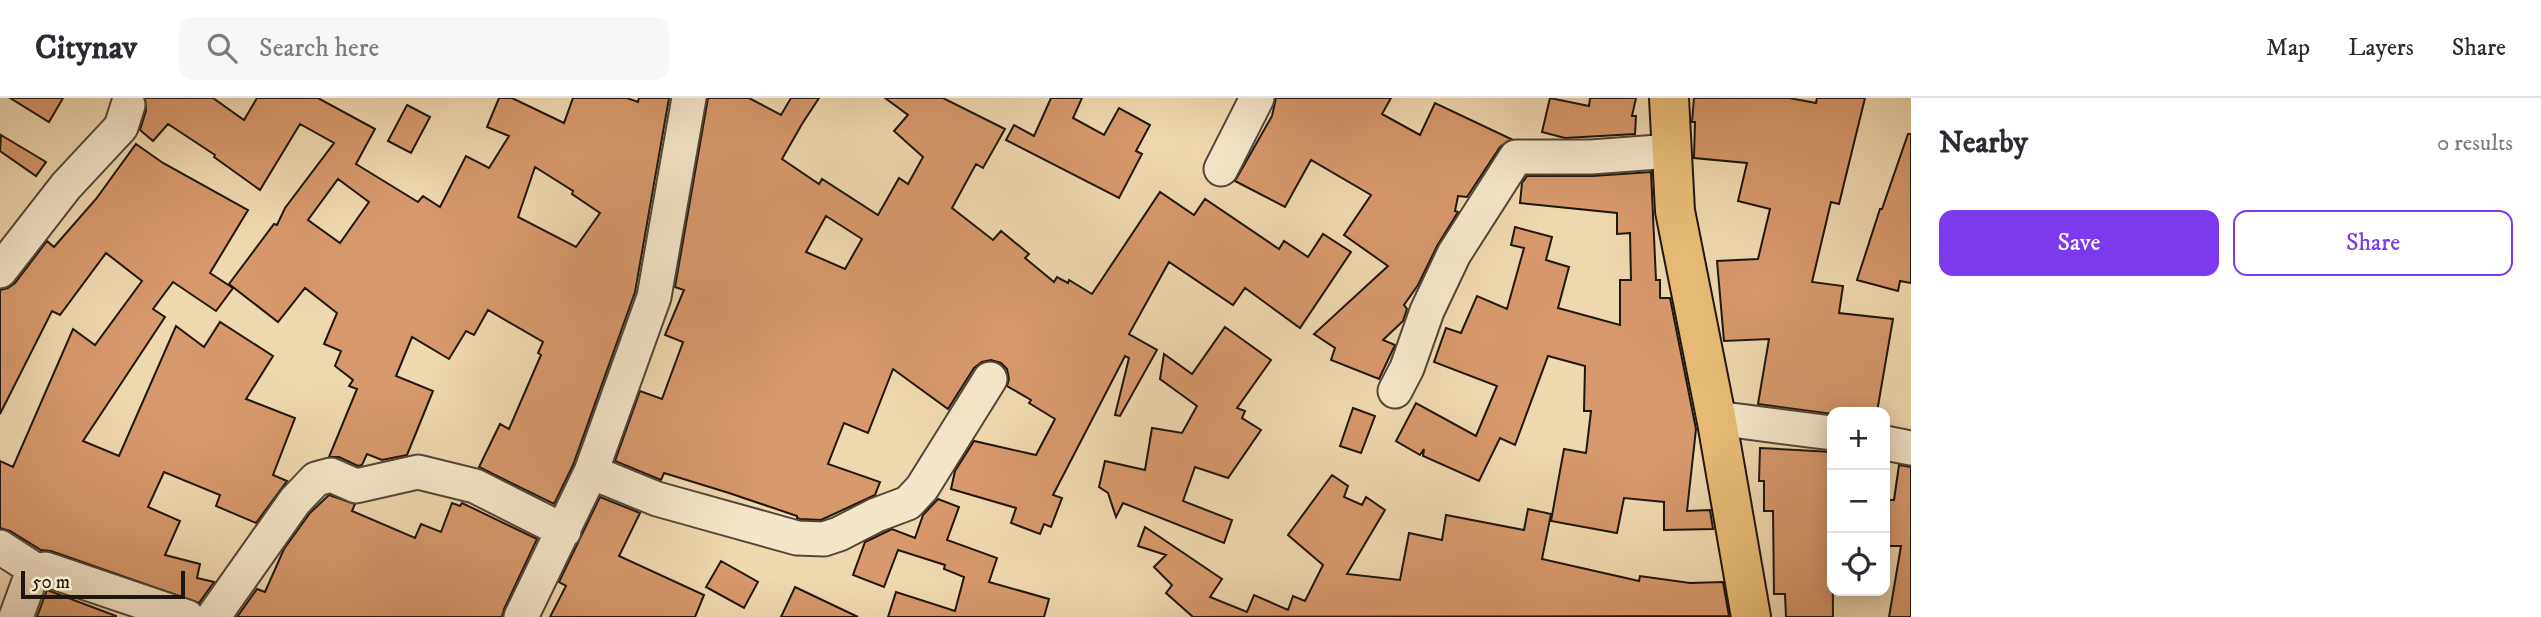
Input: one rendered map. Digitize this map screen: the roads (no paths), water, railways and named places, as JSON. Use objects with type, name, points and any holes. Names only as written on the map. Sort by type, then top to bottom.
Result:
[{"type":"main road","points":[[1669,98],[1675,211],[1716,418],[1751,617]]},
{"type":"street","points":[[521,617],[591,472],[654,297],[689,98]]},
{"type":"street","points":[[1220,169],[1257,98]]},
{"type":"street","points":[[0,271],[66,186],[121,127],[127,100]]},
{"type":"street","points":[[1395,391],[1427,311],[1454,254],[1516,157],[1591,157],[1672,151]]},
{"type":"street","points":[[591,472],[657,499],[797,538],[824,539],[908,503],[922,488],[990,379]]},
{"type":"street","points":[[1716,418],[1827,432]]},
{"type":"street","points":[[1890,444],[1911,447]]},
{"type":"street","points":[[213,617],[295,501],[316,479],[331,475],[356,486],[418,472],[475,486],[564,531]]},
{"type":"street","points":[[0,547],[37,571]]},
{"type":"street","points":[[16,617],[30,579],[37,571],[45,569],[187,617]]}]
